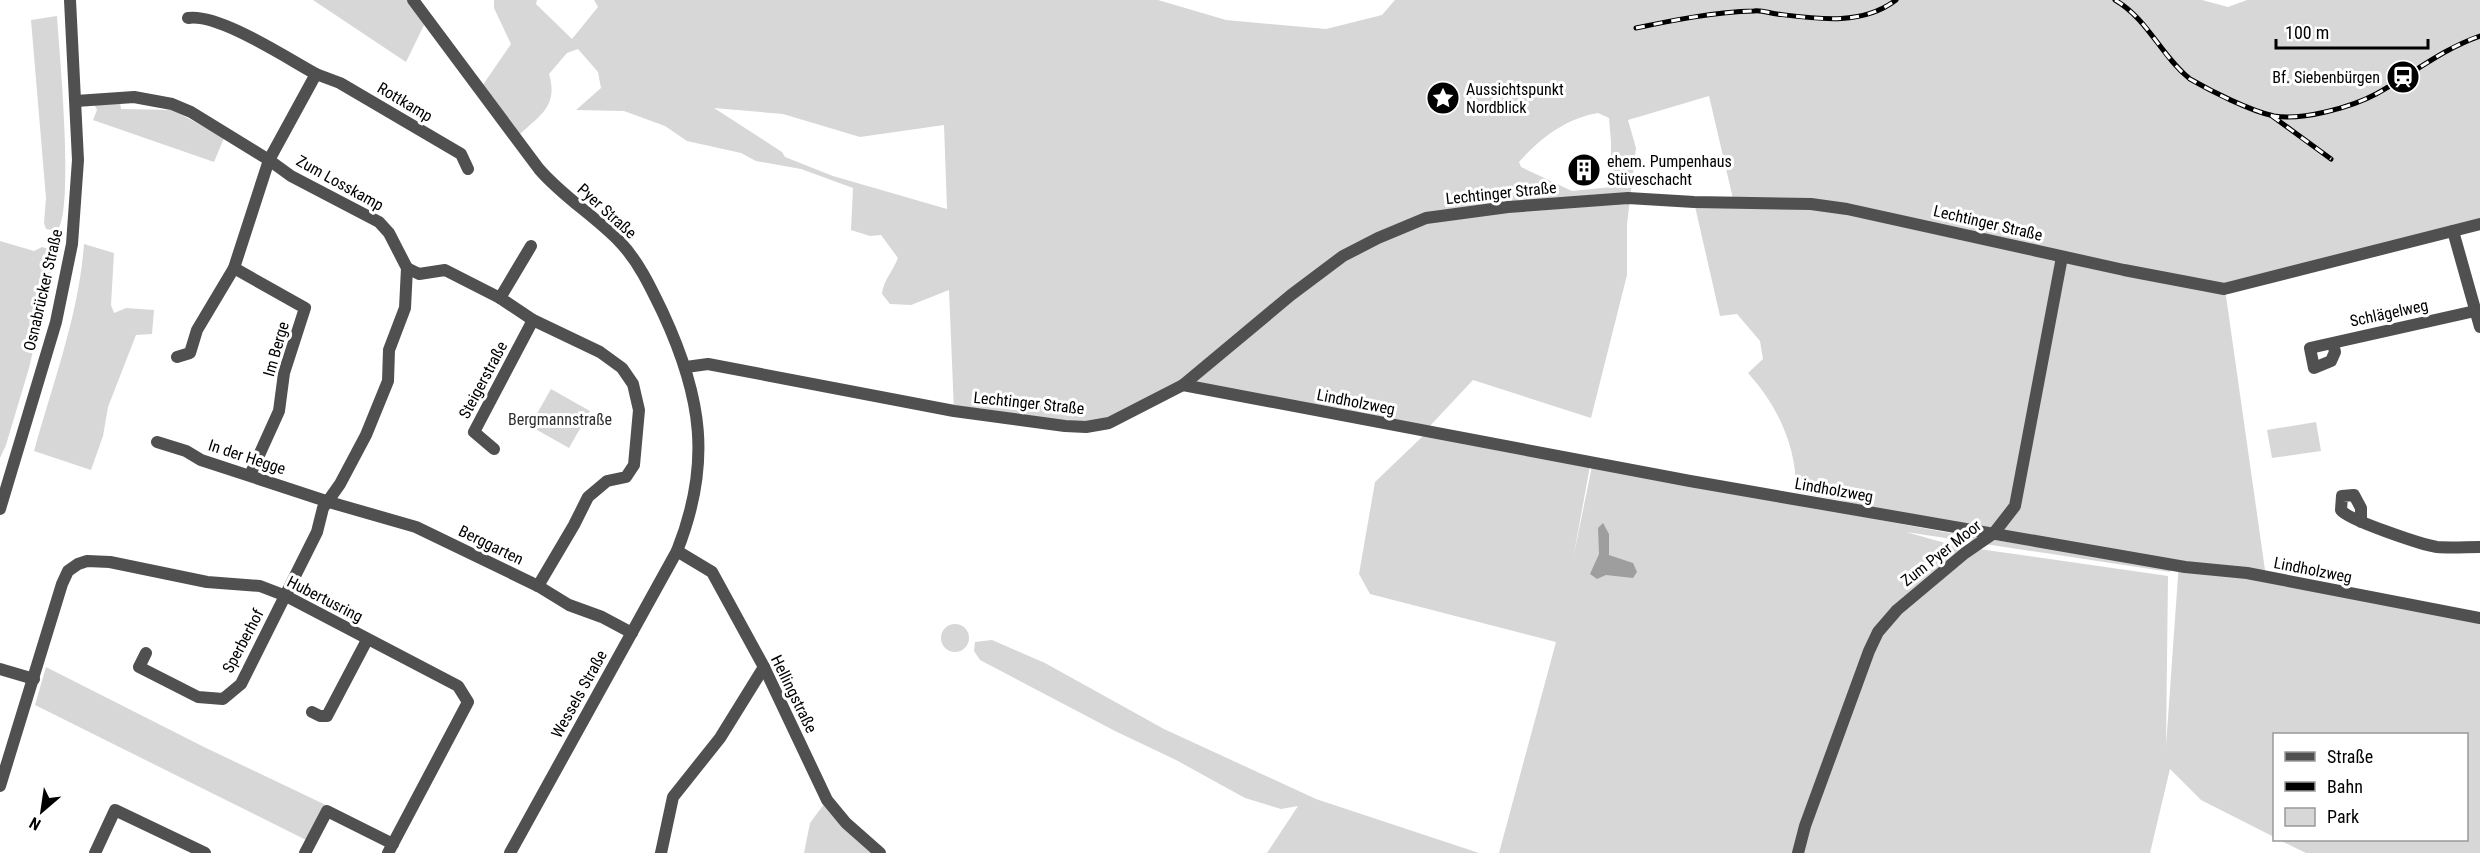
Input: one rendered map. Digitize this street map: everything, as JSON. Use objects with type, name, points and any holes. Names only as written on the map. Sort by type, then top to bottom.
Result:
[{"type":"street","name":"Osnabrücker Straße","points":[[0,510],[56,322],[72,244],[78,160],[70,0]]},
{"type":"street","name":"Pyer Straße","points":[[413,0],[545,176],[614,237],[636,262],[655,297],[686,367],[693,393],[700,443],[695,494],[688,523],[677,551]]},
{"type":"street","name":"Rottkamp","points":[[188,18],[199,16],[225,25],[316,74],[340,83],[461,154],[468,169]]},
{"type":"street","points":[[177,357],[190,353],[197,330],[234,268],[269,160],[316,74]]},
{"type":"street","name":"Zum Losskamp","points":[[76,101],[134,97],[172,104],[191,112],[291,176],[379,222],[389,233],[407,268]]},
{"type":"street","name":"Lechtinger Straße","points":[[686,367],[708,364],[954,411],[1065,426],[1086,427],[1109,423],[1183,386],[1299,288],[1343,256],[1426,218],[1508,207],[1628,198],[1694,202],[1811,204],[1847,209],[2062,257],[2224,289],[2480,224]]},
{"type":"street","points":[[2453,231],[2480,327]]},
{"type":"street","points":[[500,298],[531,246]]},
{"type":"street","name":"Zum Pyer Moor","points":[[1798,853],[1805,826],[1878,632],[1910,597],[1994,533],[2015,506],[2062,257]]},
{"type":"street","name":"Im Berge","points":[[234,268],[305,308],[284,373],[279,411],[250,475]]},
{"type":"street","points":[[286,596],[317,532],[323,508],[329,502],[366,435],[388,381],[388,350],[405,308],[407,268],[419,274],[445,270],[500,298],[533,320],[600,352],[622,368],[633,384],[639,410],[634,465],[626,477],[607,481],[588,497],[538,586]]},
{"type":"street","name":"Schlägelweg","points":[[2333,343],[2335,352],[2331,361],[2314,368],[2310,348],[2475,311]]},
{"type":"street","name":"Steigerstraße","points":[[494,449],[474,432],[533,320]]},
{"type":"street","name":"Lindholzweg","points":[[1183,386],[1690,481],[2185,567],[2247,573],[2480,618]]},
{"type":"street","name":"In der Hegge","points":[[157,442],[186,451],[201,460],[329,502]]},
{"type":"street","name":"Berggarten","points":[[329,502],[416,526],[538,586],[569,605],[602,617],[632,633]]},
{"type":"street","points":[[2361,522],[2436,547],[2480,547]]},
{"type":"street","name":"Wessels Straße","points":[[510,853],[677,551]]},
{"type":"street","name":"Hellingstraße","points":[[677,551],[712,572],[764,667],[827,800],[846,823],[880,853]]},
{"type":"street","name":"Hubertusring","points":[[0,786],[62,584],[68,572],[78,564],[87,561],[110,562],[207,582],[260,586],[286,596],[458,686],[468,702],[390,849],[327,811],[305,853]]},
{"type":"street","name":"Sperberhof","points":[[146,653],[139,667],[198,697],[223,699],[240,684],[286,596]]},
{"type":"street","points":[[312,712],[320,716],[327,716],[367,640]]},
{"type":"street","points":[[662,852],[673,797],[720,738],[764,667]]},
{"type":"street","points":[[0,669],[34,679]]},
{"type":"street","points":[[95,853],[115,810],[205,853]]},
{"type":"street","name":"Zum Pyer Moor","points":[[1788,853],[1805,826]]},
{"type":"green space","points":[[313,0],[413,0],[427,19],[406,62]]},
{"type":"green space","points":[[494,0],[537,0],[536,4],[572,39],[598,7],[594,0],[1158,0],[1226,20],[1326,29],[1382,15],[1395,0],[2202,0],[2228,7],[2247,0],[2480,0],[2480,224],[2225,289],[2266,577],[2480,618],[2480,853],[2306,853],[2281,841],[2468,841],[2468,733],[2273,733],[2273,836],[2201,800],[2170,769],[2150,853],[1499,853],[1556,642],[1370,594],[1359,574],[1375,482],[1424,435],[1590,466],[1573,559],[1592,466],[1944,532],[2172,568],[2170,572],[1906,532],[1970,550],[1979,549],[2168,576],[2166,746],[2179,562],[1844,502],[1847,492],[1844,501],[1796,492],[1793,459],[1784,428],[1768,399],[1748,373],[1763,359],[1760,341],[1737,314],[1720,316],[1694,202],[1734,203],[1709,96],[1628,120],[1636,148],[1627,224],[1627,275],[1591,418],[1473,380],[1428,428],[1183,385],[1086,427],[954,411],[949,290],[911,305],[890,304],[882,294],[886,280],[898,258],[881,235],[870,236],[851,230],[853,188],[801,169],[756,161],[741,153],[687,141],[665,126],[624,111],[576,110],[601,88],[598,72],[578,49],[567,53],[549,74],[551,95],[549,103],[539,117],[516,138],[480,89],[511,44],[494,8]],"holes":[[[714,108],[783,114],[860,137],[944,125],[947,209],[833,176],[785,157],[782,152]],[[1598,113],[1609,118],[1611,187],[1572,191],[1521,167],[1519,162],[1536,145],[1565,124]]]},
{"type":"green space","points":[[57,16],[63,94],[65,194],[62,218],[57,231],[46,229],[44,223],[46,198],[31,20]]},
{"type":"green space","points":[[120,102],[121,109],[173,110],[224,138],[214,162],[93,120],[97,110],[94,104]]},
{"type":"green space","points":[[0,241],[34,251],[42,247],[56,251],[29,368],[0,458]]},
{"type":"green space","points":[[84,244],[114,253],[111,305],[114,313],[126,308],[154,310],[152,334],[136,335],[108,407],[103,436],[91,470],[34,451],[71,322]]},
{"type":"green space","name":"Bergmannstraße","points":[[551,389],[590,411],[569,448],[530,426]]},
{"type":"green space","points":[[2316,422],[2321,451],[2272,458],[2267,430]]},
{"type":"green space","points":[[955,624],[965,628],[969,638],[965,648],[955,652],[945,648],[941,638],[945,628]]},
{"type":"green space","points":[[992,640],[1045,663],[1164,729],[1316,799],[1479,853],[1267,853],[1298,806],[1281,809],[1245,798],[1176,760],[1115,731],[980,660],[974,651],[975,642]]},
{"type":"green space","points":[[46,667],[204,747],[328,806],[308,841],[35,705]]},
{"type":"green space","points":[[827,800],[880,853],[804,853],[810,823]]},
{"type":"shaded area","points":[[1603,523],[1609,534],[1609,555],[1633,563],[1637,572],[1633,578],[1606,575],[1597,579],[1590,574],[1599,554],[1598,528]]},
{"type":"railway","points":[[1636,28],[1680,19],[1757,11],[1839,19],[1869,14],[1896,0]]},
{"type":"railway","points":[[2115,0],[2137,17],[2171,60],[2190,79],[2219,95],[2274,116],[2312,115],[2354,104],[2376,94],[2440,55],[2480,36]]},
{"type":"railway","points":[[2272,116],[2331,159]]},
{"type":"place","name":"Bf. Siebenbürgen","points":[[2403,77]]},
{"type":"place","name":"Aussichtspunkt Nordblick","points":[[1443,98]]},
{"type":"place","name":"ehem. Pumpenhaus Stüveschacht","points":[[1584,170]]}]
